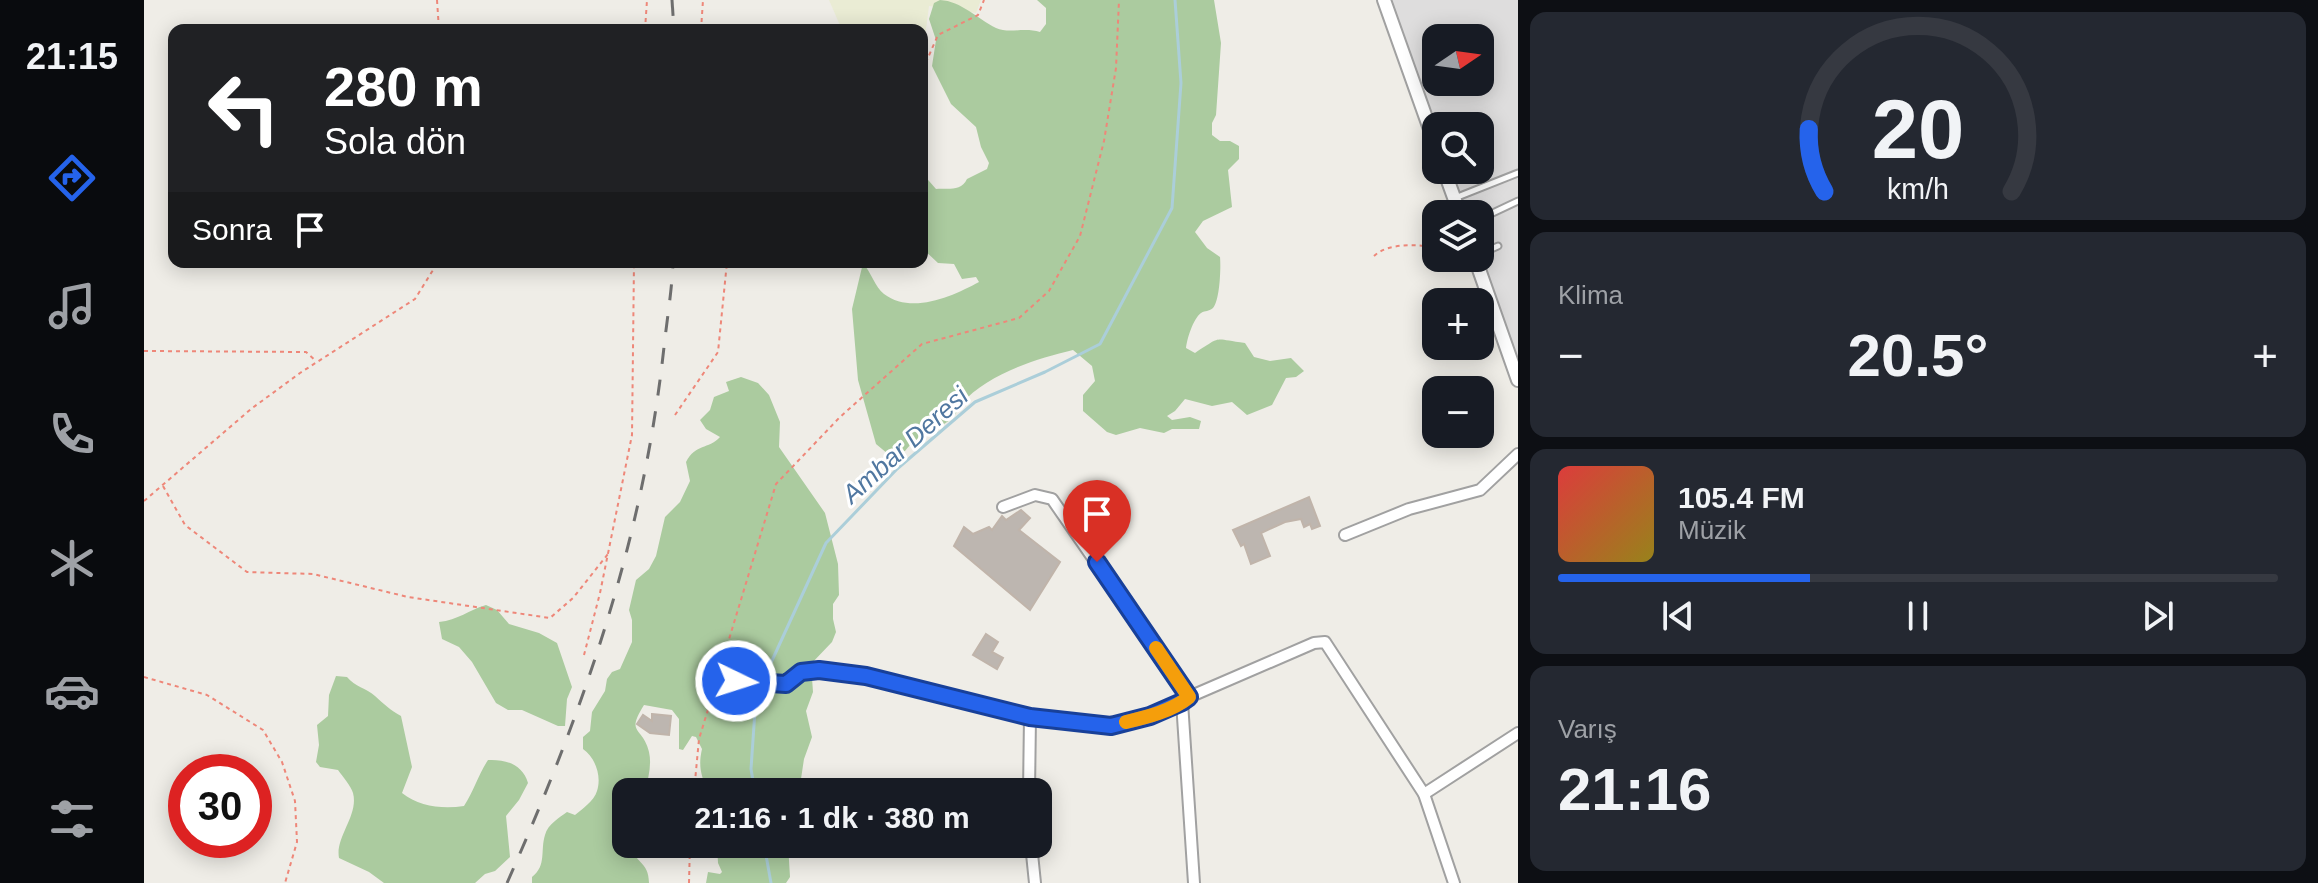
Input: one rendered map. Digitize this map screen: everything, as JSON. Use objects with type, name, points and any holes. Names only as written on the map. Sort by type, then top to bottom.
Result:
[{"type":"street","points":[[1384,0],[1424,112]]},
{"type":"street","points":[[1449,184],[1454,199]]},
{"type":"street","points":[[1480,272],[1518,380]]},
{"type":"street","points":[[1345,535],[1409,509],[1480,490],[1518,454]]},
{"type":"street","points":[[1003,507],[1035,495],[1052,499],[1186,700],[1194,883]]},
{"type":"street","points":[[717,680],[786,684],[801,672],[819,670],[866,676],[1030,717],[1111,726],[1150,716],[1314,643],[1325,642],[1424,794],[1454,883]]},
{"type":"street","points":[[1029,778],[1030,717]]},
{"type":"street","points":[[1424,794],[1518,733]]},
{"type":"street","points":[[1032,858],[1035,883]]},
{"type":"lane","points":[[1454,199],[1518,173]]},
{"type":"lane","points":[[1494,212],[1518,201]]},
{"type":"lane","points":[[1494,248],[1498,246]]},
{"type":"path","points":[[437,0],[439,24]]},
{"type":"path","points":[[645,24],[647,0]]},
{"type":"path","points":[[701,24],[703,0]]},
{"type":"path","points":[[928,58],[938,35],[978,15],[984,0]]},
{"type":"path","points":[[695,778],[699,739],[776,484],[840,417],[922,344],[1019,318],[1049,291],[1080,236],[1104,141],[1116,68],[1119,0]]},
{"type":"path","points":[[1374,256],[1381,250],[1422,246]]},
{"type":"path","points":[[144,501],[251,409],[415,299],[434,268]]},
{"type":"path","points":[[584,655],[632,435],[634,268]]},
{"type":"path","points":[[675,415],[718,352],[726,268]]},
{"type":"path","points":[[144,351],[306,352],[317,362]]},
{"type":"path","points":[[163,486],[185,525],[247,572],[313,574],[408,597],[517,615],[550,618],[573,598],[608,554]]},
{"type":"path","points":[[144,677],[207,695],[263,730],[282,762],[295,801],[297,842],[285,883]]},
{"type":"path","points":[[689,883],[690,858]]},
{"type":"shaded area","points":[[1382,0],[1518,0],[1518,367],[1494,298],[1494,288],[1490,288],[1485,272],[1494,272],[1494,200],[1456,200],[1450,184],[1494,184],[1494,112],[1423,112]]},
{"type":"green space","points":[[829,0],[981,0],[976,13],[929,6],[927,24],[839,24]]},
{"type":"green space","points":[[1037,0],[1214,0],[1221,43],[1212,135],[1220,141],[1230,141],[1239,146],[1239,159],[1228,170],[1232,207],[1203,221],[1195,232],[1207,248],[1220,257],[1220,283],[1213,308],[1201,313],[1195,320],[1186,348],[1195,353],[1214,341],[1222,340],[1245,343],[1254,357],[1270,361],[1291,358],[1304,371],[1296,377],[1286,378],[1272,405],[1247,415],[1232,402],[1212,406],[1185,399],[1167,416],[1172,420],[1190,417],[1201,421],[1199,429],[1172,429],[1164,433],[1140,428],[1116,435],[1107,432],[1083,411],[1083,395],[1095,381],[1092,366],[1073,350],[1028,363],[998,376],[972,393],[953,417],[905,451],[888,454],[876,444],[858,380],[852,309],[862,268],[866,268],[884,294],[907,303],[932,301],[979,282],[976,277],[962,279],[954,264],[938,263],[928,254],[928,180],[936,189],[954,188],[987,169],[989,163],[976,127],[951,104],[932,66],[936,40],[929,19],[934,3],[948,1],[1001,30],[1040,32],[1046,24],[1046,8]]},
{"type":"green space","points":[[741,377],[758,383],[769,395],[780,422],[779,447],[825,513],[838,564],[839,595],[833,604],[836,632],[832,642],[811,664],[813,692],[806,711],[812,737],[801,778],[703,778],[700,761],[702,749],[696,737],[692,736],[683,750],[679,749],[679,719],[672,710],[644,705],[636,726],[649,752],[648,778],[612,778],[612,858],[637,858],[647,870],[649,883],[532,883],[532,877],[540,868],[549,828],[567,812],[575,815],[597,791],[598,773],[591,757],[583,749],[583,737],[590,731],[592,712],[605,691],[607,679],[612,672],[620,669],[632,642],[629,610],[636,580],[649,569],[656,556],[665,517],[680,502],[690,481],[686,462],[698,449],[720,437],[706,429],[700,420],[710,410],[714,397],[729,391],[726,382]]},
{"type":"green space","points":[[486,605],[497,610],[509,624],[539,633],[557,643],[572,687],[567,699],[565,726],[558,726],[522,710],[508,710],[496,703],[472,662],[459,647],[442,639],[439,622]]},
{"type":"green space","points":[[336,676],[347,677],[401,716],[412,767],[402,793],[409,798],[432,806],[464,806],[488,760],[507,762],[522,772],[528,783],[506,816],[510,857],[495,871],[485,874],[475,883],[384,883],[339,858],[340,842],[353,809],[353,793],[338,770],[320,767],[316,762],[319,745],[317,725],[328,716],[329,695]]},
{"type":"green space","points":[[718,858],[789,858],[790,877],[786,883],[706,883],[708,872],[722,872]]},
{"type":"building","points":[[1309,497],[1320,526],[1312,529],[1310,524],[1304,527],[1301,519],[1285,522],[1261,533],[1270,556],[1251,564],[1244,544],[1241,546],[1233,530]]},
{"type":"building","points":[[1021,510],[1030,518],[1019,530],[1060,562],[1030,610],[954,546],[964,527],[973,534],[989,527],[992,530],[1002,516],[1006,520]]},
{"type":"building","points":[[986,634],[998,642],[992,652],[1003,658],[997,669],[973,655]]},
{"type":"building","points":[[652,714],[671,716],[669,735],[650,733],[637,724],[643,715],[652,721]]},
{"type":"waterway","name":"Ambar Deresi","points":[[764,678],[826,543],[897,469],[975,402],[1100,344],[1172,208],[1181,83],[1175,0]]},
{"type":"waterway","name":"Ambar Deresi","points":[[753,778],[756,696],[761,685]]},
{"type":"waterway","name":"Ambar Deresi","points":[[767,858],[771,883]]},
{"type":"railway","points":[[672,0],[674,24]]},
{"type":"railway","points":[[507,883],[585,687],[626,555],[654,418],[672,268]]},
{"type":"slow traffic","points":[[1126,722],[1150,716],[1189,697],[1156,648]]},
{"type":"route","points":[[736,681],[786,684],[801,672],[819,670],[866,676],[1030,717],[1111,726],[1150,716],[1182,702],[1189,697],[1097,562]]}]
